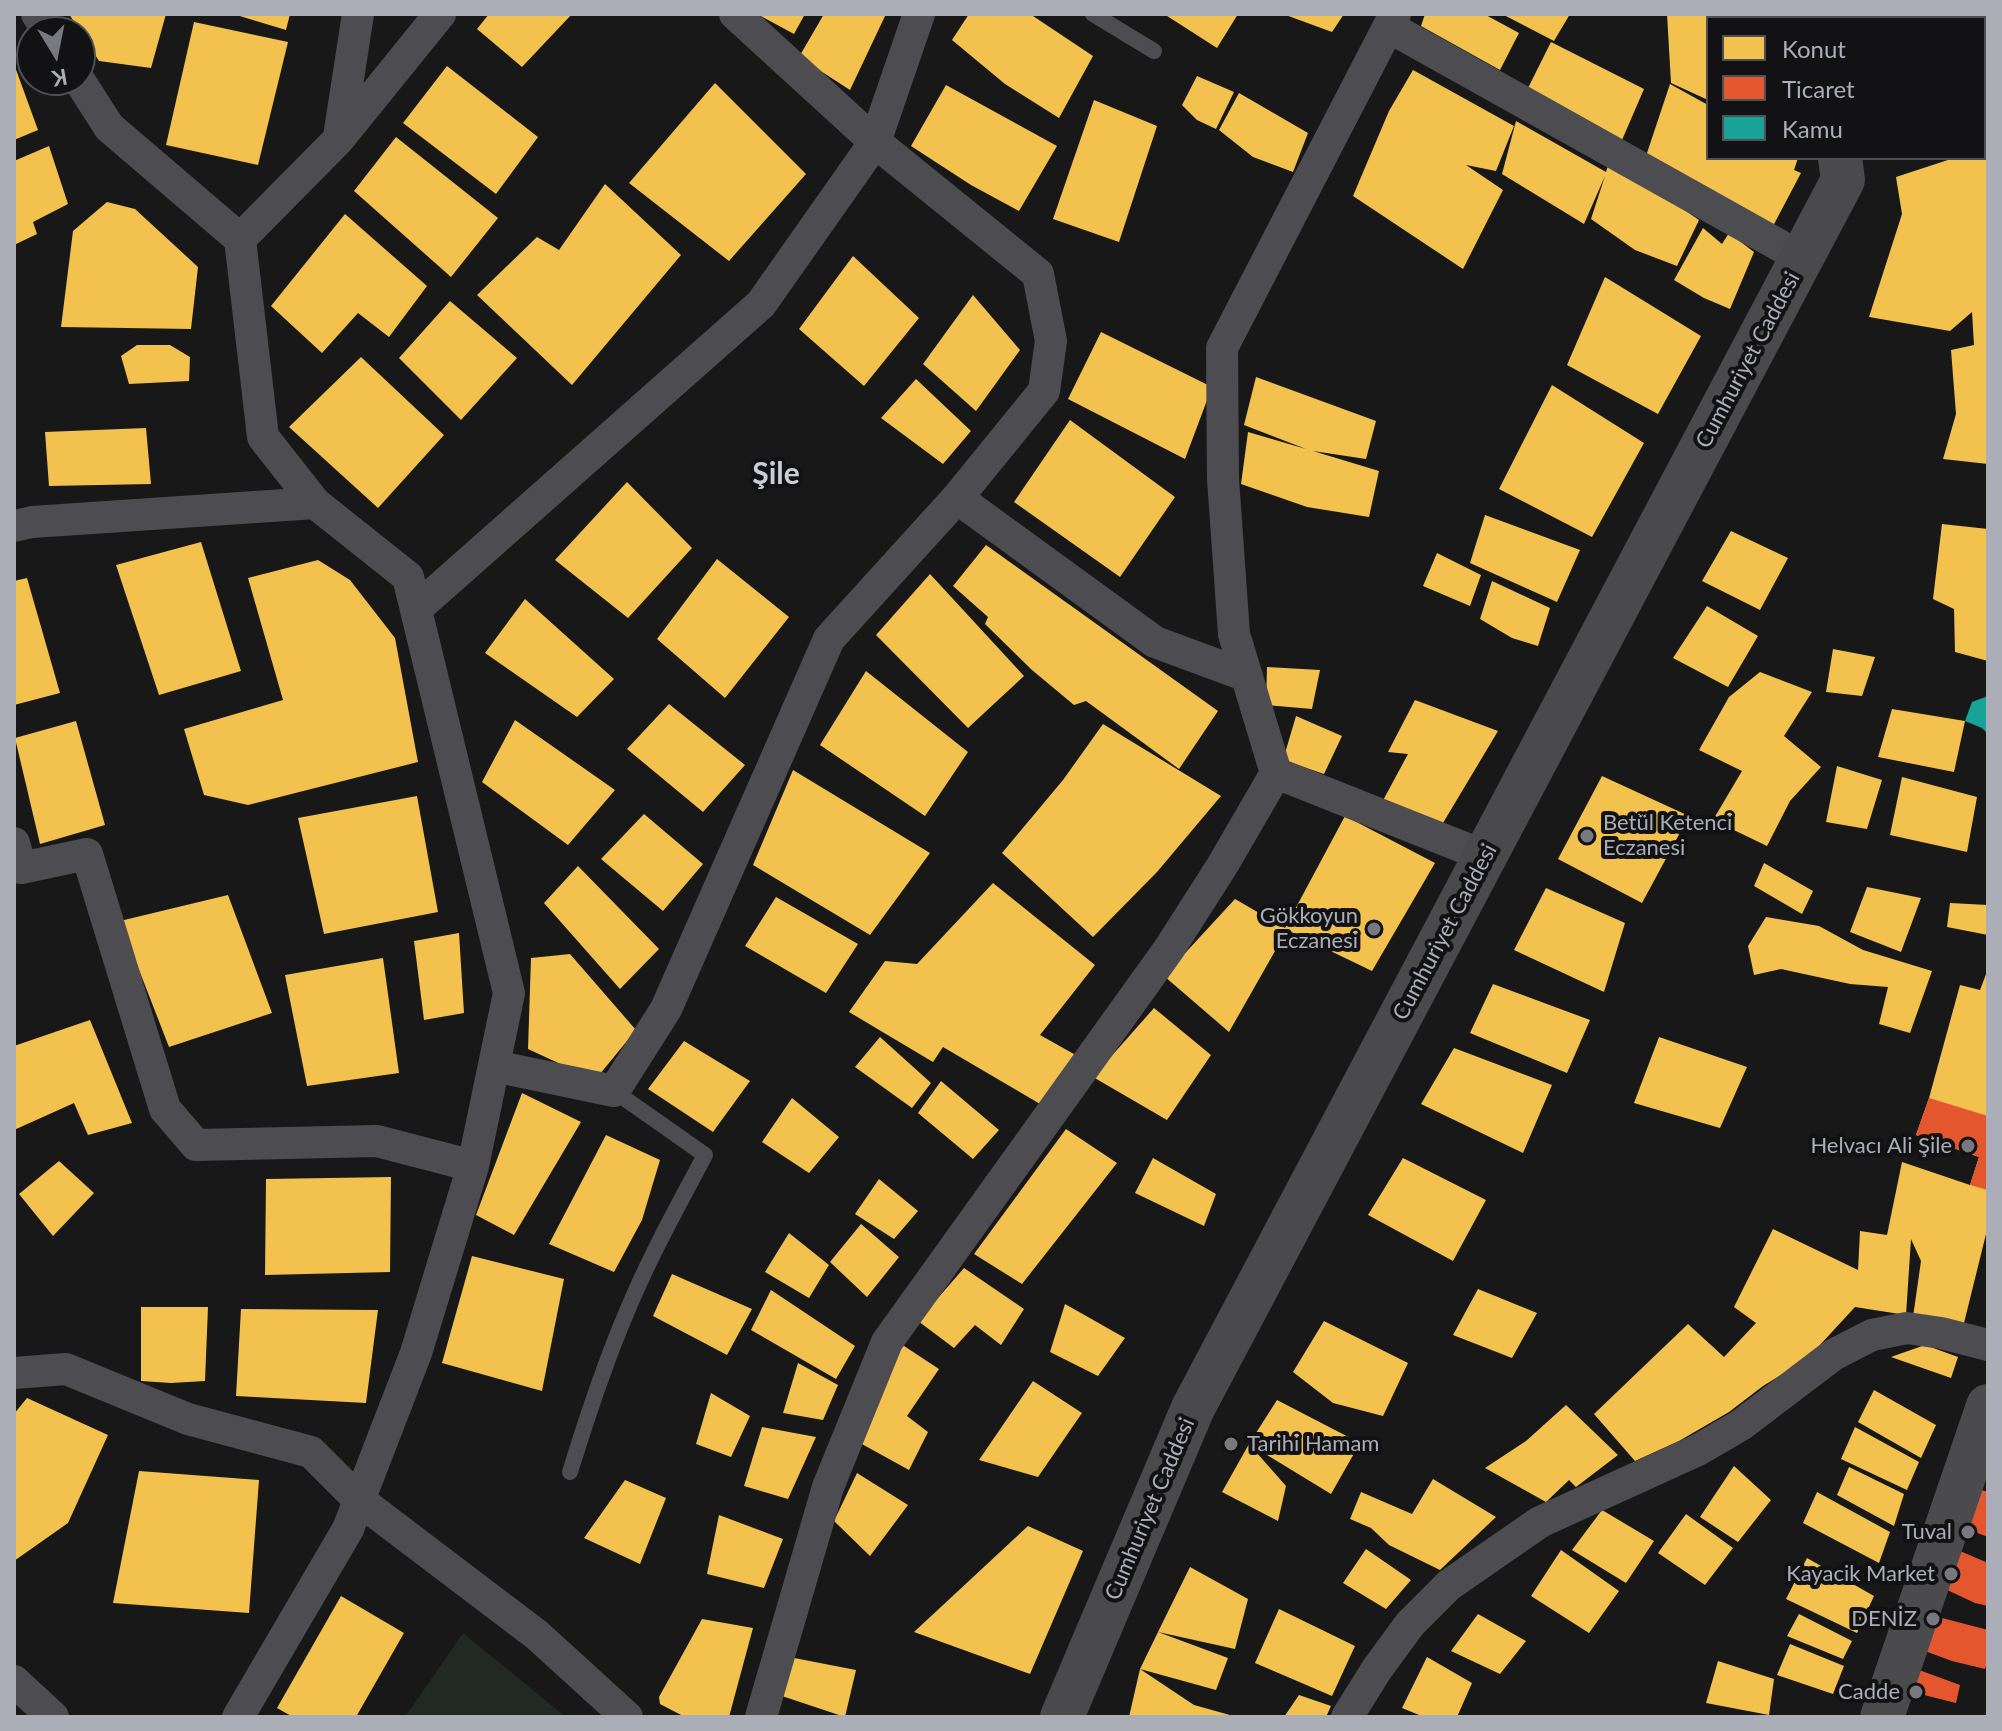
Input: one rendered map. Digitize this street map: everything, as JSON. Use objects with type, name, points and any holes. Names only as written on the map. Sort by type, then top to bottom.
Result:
[{"type":"main road","name":"Cumhuriyet Caddesi","points":[[1062,1717],[1193,1408],[1843,180],[1840,160]]},
{"type":"main road","points":[[1882,1717],[1988,1406]]},
{"type":"street","points":[[338,140],[358,14]]},
{"type":"street","points":[[240,239],[338,140],[440,14]]},
{"type":"street","points":[[494,1066],[614,1091],[666,1009],[829,639],[957,498],[1044,391],[1051,341],[1038,274],[875,142],[735,14]]},
{"type":"street","points":[[416,609],[761,304],[875,142],[919,14]]},
{"type":"street","points":[[761,1717],[828,1487],[887,1342],[1169,949],[1276,773],[1234,634],[1223,479],[1222,348],[1392,21],[1802,258]]},
{"type":"street","points":[[89,96],[109,127],[240,239],[263,437],[315,503],[408,577],[509,993],[473,1166],[416,1353],[348,1529],[238,1717]]},
{"type":"street","points":[[957,498],[1155,642],[1247,676]]},
{"type":"street","points":[[14,526],[32,522],[315,503]]},
{"type":"street","points":[[1276,773],[1485,856]]},
{"type":"street","points":[[14,843],[21,868],[87,854],[165,1109],[196,1145],[377,1141],[473,1166]]},
{"type":"street","points":[[1347,1717],[1410,1624],[1449,1585],[1540,1522],[1698,1450],[1778,1399],[1833,1355],[1872,1335],[1907,1328],[1988,1345]]},
{"type":"street","points":[[14,1373],[66,1369],[188,1419],[311,1452],[359,1500],[537,1635],[627,1717]]},
{"type":"street","points":[[14,1681],[53,1717]]},
{"type":"lane","points":[[1093,14],[1154,51]]},
{"type":"lane","points":[[570,1472],[596,1389],[628,1309],[664,1230],[705,1155],[614,1091]]},
{"type":"shaded area","points":[[463,1633],[566,1717],[405,1717]]},
{"type":"building: Konut","points":[[166,14],[151,68],[99,61],[96,56],[96,16],[70,16]]},
{"type":"building: Konut","points":[[233,14],[290,14],[286,30]]},
{"type":"building: Konut","points":[[489,14],[572,14],[522,67],[477,29]]},
{"type":"building: Konut","points":[[757,14],[805,14],[794,34]]},
{"type":"building: Konut","points":[[824,14],[886,14],[850,90],[799,57]]},
{"type":"building: Konut","points":[[969,14],[1030,14],[1093,56],[1059,118],[1005,84],[952,40]]},
{"type":"building: Konut","points":[[1164,14],[1238,14],[1217,48]]},
{"type":"building: Konut","points":[[1283,14],[1344,14],[1332,32]]},
{"type":"building: Konut","points":[[1425,14],[1484,14],[1519,33],[1500,70],[1421,26]]},
{"type":"building: Konut","points":[[1502,14],[1570,14],[1554,41]]},
{"type":"building: Konut","points":[[1667,14],[1790,14],[1706,16],[1706,99],[1671,83]]},
{"type":"building: Konut","points":[[1874,14],[1958,16],[1874,16]]},
{"type":"building: Konut","points":[[194,22],[288,42],[258,165],[166,145]]},
{"type":"building: Konut","points":[[1551,42],[1644,89],[1622,140],[1528,88]]},
{"type":"building: Konut","points":[[14,64],[16,96],[26,96],[38,130],[14,140]]},
{"type":"building: Konut","points":[[447,66],[538,137],[496,194],[403,123]]},
{"type":"building: Konut","points":[[1413,70],[1514,126],[1496,171],[1466,165],[1503,190],[1463,269],[1353,196],[1389,111]]},
{"type":"building: Konut","points":[[1197,76],[1234,92],[1216,129],[1197,120],[1182,105]]},
{"type":"building: Konut","points":[[715,83],[806,174],[729,261],[629,183]]},
{"type":"building: Konut","points":[[1670,84],[1706,104],[1706,160],[1797,160],[1794,170],[1801,173],[1773,226],[1646,156]]},
{"type":"building: Konut","points":[[946,85],[1057,146],[1019,211],[971,185],[911,146]]},
{"type":"building: Konut","points":[[1239,93],[1308,133],[1293,172],[1253,157],[1219,130]]},
{"type":"building: Konut","points":[[1988,99],[1988,464],[1943,459],[1956,414],[1951,350],[1974,345],[1972,312],[1950,331],[1869,317],[1902,214],[1896,177],[1948,160],[1986,160]]},
{"type":"building: Konut","points":[[1094,100],[1157,126],[1119,242],[1053,219]]},
{"type":"building: Konut","points":[[1516,121],[1606,172],[1610,159],[1699,220],[1677,266],[1635,250],[1591,219],[1605,176],[1584,224],[1502,174]]},
{"type":"building: Konut","points":[[396,137],[498,218],[451,277],[354,191]]},
{"type":"building: Konut","points":[[49,146],[68,204],[33,222],[37,234],[14,245],[14,161]]},
{"type":"building: Konut","points":[[605,184],[681,255],[572,385],[477,295],[537,237],[559,250]]},
{"type":"building: Konut","points":[[107,202],[135,209],[198,267],[191,329],[61,327],[73,231]]},
{"type":"building: Konut","points":[[345,214],[427,286],[389,337],[358,313],[322,353],[271,306]]},
{"type":"building: Konut","points":[[1703,228],[1722,244],[1729,233],[1754,252],[1730,309],[1674,280]]},
{"type":"building: Konut","points":[[853,256],[919,318],[864,386],[799,329]]},
{"type":"building: Konut","points":[[1605,277],[1701,336],[1658,414],[1567,365]]},
{"type":"building: Konut","points":[[973,295],[1020,350],[976,411],[923,364]]},
{"type":"building: Konut","points":[[450,301],[517,358],[461,420],[399,358]]},
{"type":"building: Konut","points":[[1101,332],[1212,387],[1185,459],[1068,399]]},
{"type":"building: Konut","points":[[137,345],[170,345],[190,357],[189,381],[129,384],[121,356]]},
{"type":"building: Konut","points":[[361,357],[444,435],[378,508],[289,427]]},
{"type":"building: Konut","points":[[1256,377],[1376,421],[1366,459],[1313,451],[1379,471],[1369,517],[1307,507],[1241,484],[1248,432],[1306,449],[1244,425]]},
{"type":"building: Konut","points":[[916,379],[971,431],[943,464],[881,418]]},
{"type":"building: Konut","points":[[1552,385],[1644,443],[1592,537],[1499,489]]},
{"type":"building: Konut","points":[[1070,420],[1175,497],[1120,577],[1014,502]]},
{"type":"building: Konut","points":[[146,428],[151,484],[49,486],[45,432]]},
{"type":"building: Konut","points":[[627,482],[692,548],[628,618],[555,560]]},
{"type":"building: Konut","points":[[1485,515],[1580,550],[1557,602],[1470,563]]},
{"type":"building: Konut","points":[[1942,524],[1988,529],[1988,661],[1955,652],[1954,609],[1933,599]]},
{"type":"building: Konut","points":[[1731,531],[1788,558],[1760,610],[1702,581]]},
{"type":"building: Konut","points":[[201,542],[241,671],[159,695],[116,565]]},
{"type":"building: Konut","points":[[986,545],[1218,711],[1179,769],[1086,701],[1074,705],[985,624],[988,617],[953,586]]},
{"type":"building: Konut","points":[[1437,553],[1481,575],[1470,606],[1423,586]]},
{"type":"building: Konut","points":[[717,559],[789,617],[725,698],[657,639]]},
{"type":"building: Konut","points":[[318,560],[350,580],[395,638],[418,762],[248,805],[204,795],[184,729],[283,700],[248,578]]},
{"type":"building: Konut","points":[[930,574],[1024,676],[968,728],[876,635]]},
{"type":"building: Konut","points":[[27,578],[60,693],[14,705],[14,581]]},
{"type":"building: Konut","points":[[1492,581],[1550,608],[1538,646],[1512,638],[1480,619]]},
{"type":"building: Konut","points":[[525,599],[614,679],[577,717],[485,653]]},
{"type":"building: Konut","points":[[1707,606],[1758,636],[1728,687],[1673,658]]},
{"type":"building: Konut","points":[[1833,649],[1875,657],[1862,696],[1826,692]]},
{"type":"building: Konut","points":[[1267,667],[1320,670],[1312,709],[1266,705]]},
{"type":"building: Konut","points":[[866,671],[968,752],[925,816],[820,745]]},
{"type":"building: Konut","points":[[1760,672],[1812,692],[1784,736],[1821,767],[1790,801],[1767,846],[1713,820],[1742,771],[1699,750],[1729,697]]},
{"type":"building: Konut","points":[[1415,700],[1498,731],[1437,833],[1380,806],[1408,754],[1388,752]]},
{"type":"building: Konut","points":[[669,704],[745,765],[703,812],[627,749]]},
{"type":"building: Konut","points":[[1892,709],[1965,721],[1954,772],[1878,757]]},
{"type":"building: Konut","points":[[1296,716],[1342,736],[1324,774],[1283,760]]},
{"type":"building: Konut","points":[[515,720],[615,790],[568,845],[482,782]]},
{"type":"building: Konut","points":[[76,721],[105,825],[40,844],[15,738]]},
{"type":"building: Konut","points":[[1103,724],[1221,796],[1157,872],[1093,937],[1002,853],[1063,780]]},
{"type":"building: Konut","points":[[1837,766],[1882,780],[1867,829],[1826,822]]},
{"type":"building: Konut","points":[[793,770],[930,853],[870,935],[753,865]]},
{"type":"building: Konut","points":[[1602,776],[1689,816],[1642,903],[1558,859]]},
{"type":"building: Konut","points":[[1902,777],[1977,797],[1967,852],[1890,835]]},
{"type":"building: Konut","points":[[417,796],[438,912],[324,934],[298,818]]},
{"type":"building: Konut","points":[[644,814],[703,864],[663,911],[601,859]]},
{"type":"building: Konut","points":[[1345,816],[1435,863],[1372,971],[1287,930],[1229,1032],[1164,976],[1235,899],[1285,928]]},
{"type":"building: Konut","points":[[1764,863],[1813,891],[1802,914],[1754,886]]},
{"type":"building: Konut","points":[[578,866],[659,949],[620,989],[544,903]]},
{"type":"building: Konut","points":[[993,883],[1095,965],[1040,1035],[1081,1058],[1047,1108],[943,1047],[933,1062],[849,1012],[885,961],[917,964]]},
{"type":"building: Konut","points":[[1867,887],[1921,898],[1901,952],[1850,932]]},
{"type":"building: Konut","points":[[1546,888],[1625,923],[1604,992],[1514,950]]},
{"type":"building: Konut","points":[[228,895],[272,1013],[169,1047],[120,921]]},
{"type":"building: Konut","points":[[776,897],[858,944],[826,993],[745,946]]},
{"type":"building: Konut","points":[[1950,903],[1988,905],[1988,935],[1947,927]]},
{"type":"building: Konut","points":[[1766,917],[1819,926],[1863,950],[1932,971],[1910,1033],[1879,1024],[1888,987],[1850,984],[1781,969],[1754,975],[1748,946]]},
{"type":"building: Konut","points":[[459,933],[464,1013],[424,1020],[414,941]]},
{"type":"building: Konut","points":[[570,954],[636,1030],[595,1080],[528,1049],[531,958]]},
{"type":"building: Konut","points":[[383,958],[399,1073],[307,1086],[285,975]]},
{"type":"building: Konut","points":[[1988,969],[1988,1226],[1964,1323],[1913,1317],[1921,1261],[1911,1239],[1906,1315],[1855,1307],[1807,1359],[1729,1412],[1679,1441],[1635,1461],[1594,1414],[1688,1324],[1724,1357],[1756,1323],[1734,1307],[1773,1229],[1858,1270],[1860,1231],[1887,1235],[1902,1162],[1970,1185],[1979,1157],[1916,1135],[1960,985],[1980,990]]},
{"type":"building: Konut","points":[[1493,984],[1590,1020],[1567,1073],[1470,1033]]},
{"type":"building: Konut","points":[[1154,1008],[1211,1055],[1167,1120],[1093,1077]]},
{"type":"building: Konut","points":[[90,1020],[132,1123],[88,1135],[74,1103],[14,1130],[14,1046]]},
{"type":"building: Konut","points":[[880,1037],[931,1083],[912,1108],[855,1067]]},
{"type":"building: Konut","points":[[1659,1037],[1747,1067],[1720,1128],[1634,1103]]},
{"type":"building: Konut","points":[[684,1041],[750,1081],[713,1132],[648,1089]]},
{"type":"building: Konut","points":[[1454,1048],[1552,1085],[1523,1153],[1421,1104]]},
{"type":"building: Konut","points":[[941,1081],[999,1130],[973,1159],[918,1113]]},
{"type":"building: Konut","points":[[522,1093],[581,1122],[514,1235],[476,1215]]},
{"type":"building: Konut","points":[[792,1098],[839,1137],[809,1173],[762,1142]]},
{"type":"building: Konut","points":[[1066,1129],[1117,1163],[1022,1284],[974,1254]]},
{"type":"building: Konut","points":[[606,1135],[660,1160],[642,1220],[614,1272],[549,1244]]},
{"type":"building: Konut","points":[[1153,1158],[1216,1194],[1204,1226],[1135,1193]]},
{"type":"building: Konut","points":[[1403,1158],[1486,1200],[1453,1261],[1368,1215]]},
{"type":"building: Konut","points":[[59,1161],[94,1193],[53,1236],[19,1194]]},
{"type":"building: Konut","points":[[391,1177],[390,1272],[265,1275],[266,1179]]},
{"type":"building: Konut","points":[[879,1179],[918,1211],[894,1239],[855,1214]]},
{"type":"building: Konut","points":[[861,1224],[899,1257],[867,1297],[830,1262]]},
{"type":"building: Konut","points":[[789,1233],[829,1265],[809,1298],[765,1272]]},
{"type":"building: Konut","points":[[472,1256],[564,1279],[542,1391],[442,1363]]},
{"type":"building: Konut","points":[[964,1268],[1024,1309],[1001,1345],[975,1325],[954,1348],[918,1321]]},
{"type":"building: Konut","points":[[672,1274],[752,1309],[727,1355],[653,1316]]},
{"type":"building: Konut","points":[[1478,1289],[1537,1313],[1512,1358],[1453,1335]]},
{"type":"building: Konut","points":[[771,1290],[855,1346],[836,1379],[751,1330]]},
{"type":"building: Konut","points":[[1065,1304],[1125,1338],[1098,1376],[1050,1352]]},
{"type":"building: Konut","points":[[141,1307],[208,1307],[205,1381],[141,1381]]},
{"type":"building: Konut","points":[[241,1309],[378,1310],[366,1403],[236,1396]]},
{"type":"building: Konut","points":[[1324,1321],[1408,1363],[1383,1416],[1333,1403],[1293,1372]]},
{"type":"building: Konut","points":[[898,1342],[939,1369],[907,1416],[928,1432],[909,1470],[860,1443]]},
{"type":"building: Konut","points":[[1925,1345],[1958,1357],[1951,1378],[1891,1357]]},
{"type":"building: Konut","points":[[798,1363],[838,1385],[823,1420],[783,1413]]},
{"type":"building: Konut","points":[[1033,1381],[1082,1413],[1038,1477],[979,1460]]},
{"type":"building: Konut","points":[[1874,1390],[1936,1425],[1921,1458],[1858,1422]]},
{"type":"building: Konut","points":[[711,1393],[750,1416],[731,1457],[696,1444]]},
{"type":"building: Konut","points":[[27,1398],[108,1435],[68,1523],[14,1561],[14,1414]]},
{"type":"building: Konut","points":[[1277,1400],[1360,1443],[1331,1494],[1249,1444]]},
{"type":"building: Konut","points":[[1566,1405],[1618,1455],[1576,1487],[1569,1480],[1546,1502],[1485,1468],[1526,1441]]},
{"type":"building: Konut","points":[[762,1427],[816,1437],[788,1499],[744,1486]]},
{"type":"building: Konut","points":[[1855,1427],[1919,1462],[1907,1490],[1841,1459]]},
{"type":"building: Konut","points":[[1249,1444],[1286,1486],[1278,1521],[1222,1492]]},
{"type":"building: Konut","points":[[1734,1466],[1771,1500],[1738,1542],[1700,1517]]},
{"type":"building: Konut","points":[[1849,1467],[1904,1494],[1894,1526],[1837,1495]]},
{"type":"building: Konut","points":[[139,1471],[259,1480],[249,1613],[113,1603]]},
{"type":"building: Konut","points":[[857,1473],[908,1505],[870,1556],[834,1521]]},
{"type":"building: Konut","points":[[1433,1479],[1496,1517],[1440,1570],[1389,1545],[1371,1528],[1350,1519],[1361,1492],[1412,1514]]},
{"type":"building: Konut","points":[[625,1480],[666,1498],[640,1564],[584,1538]]},
{"type":"building: Konut","points":[[1817,1492],[1890,1532],[1879,1563],[1803,1523]]},
{"type":"building: Konut","points":[[1602,1510],[1654,1541],[1626,1583],[1572,1550]]},
{"type":"building: Konut","points":[[1686,1514],[1733,1548],[1705,1585],[1658,1553]]},
{"type":"building: Konut","points":[[719,1515],[783,1539],[764,1588],[707,1574]]},
{"type":"building: Konut","points":[[1028,1526],[1083,1551],[1030,1674],[914,1632]]},
{"type":"building: Konut","points":[[1366,1549],[1411,1580],[1386,1609],[1343,1583]]},
{"type":"building: Konut","points":[[1561,1550],[1619,1591],[1589,1633],[1531,1596]]},
{"type":"building: Konut","points":[[1807,1558],[1874,1596],[1857,1633],[1786,1599]]},
{"type":"building: Konut","points":[[1190,1567],[1248,1599],[1235,1649],[1158,1632]]},
{"type":"building: Konut","points":[[341,1596],[404,1633],[356,1717],[293,1717],[277,1708]]},
{"type":"building: Konut","points":[[1279,1609],[1355,1646],[1332,1696],[1255,1663]]},
{"type":"building: Konut","points":[[1478,1614],[1526,1641],[1500,1674],[1451,1651]]},
{"type":"building: Konut","points":[[1799,1614],[1852,1641],[1843,1659],[1787,1636]]},
{"type":"building: Konut","points":[[702,1619],[753,1628],[729,1717],[685,1717],[660,1704],[659,1697]]},
{"type":"building: Konut","points":[[1158,1632],[1228,1658],[1216,1690],[1140,1669]]},
{"type":"building: Konut","points":[[1790,1644],[1844,1666],[1833,1694],[1777,1675]]},
{"type":"building: Konut","points":[[789,1657],[856,1670],[845,1717],[782,1696]]},
{"type":"building: Konut","points":[[1427,1657],[1472,1683],[1457,1717],[1424,1717],[1402,1708]]},
{"type":"building: Konut","points":[[1718,1661],[1774,1679],[1769,1715],[1706,1703]]},
{"type":"building: Konut","points":[[1140,1669],[1194,1705],[1237,1717],[1129,1717]]},
{"type":"building: Konut","points":[[1299,1695],[1331,1706],[1326,1717],[1284,1717]]},
{"type":"building: Ticaret","name":"Helvacı Ali Şile","points":[[1929,1098],[1988,1116],[1988,1190],[1970,1185],[1979,1157],[1916,1135]]},
{"type":"building: Ticaret","points":[[1971,1487],[1988,1492],[1988,1537],[1964,1528]]},
{"type":"building: Ticaret","points":[[1960,1551],[1988,1563],[1988,1606],[1945,1589]]},
{"type":"building: Ticaret","points":[[1927,1614],[1988,1630],[1985,1669],[1914,1647]]},
{"type":"building: Ticaret","points":[[1919,1670],[1960,1685],[1956,1703],[1908,1691]]},
{"type":"building: Kamu","points":[[1988,696],[1988,734],[1965,721],[1972,702]]},
{"type":"place","name":"Betül Ketenci Eczanesi","points":[[1587,836]]},
{"type":"place","name":"Gökkoyun Eczanesi","points":[[1374,929]]},
{"type":"place","name":"Helvacı Ali Şile","points":[[1968,1146]]},
{"type":"place","name":"Tarihi Hamam","points":[[1231,1444]]},
{"type":"place","name":"Tuval","points":[[1968,1532]]},
{"type":"place","name":"Kayacik Market","points":[[1951,1574]]},
{"type":"place","name":"DENİZ","points":[[1933,1619]]},
{"type":"place","name":"Cadde","points":[[1916,1692]]},
{"type":"district","name":"Şile","points":[[776,474]]}]
